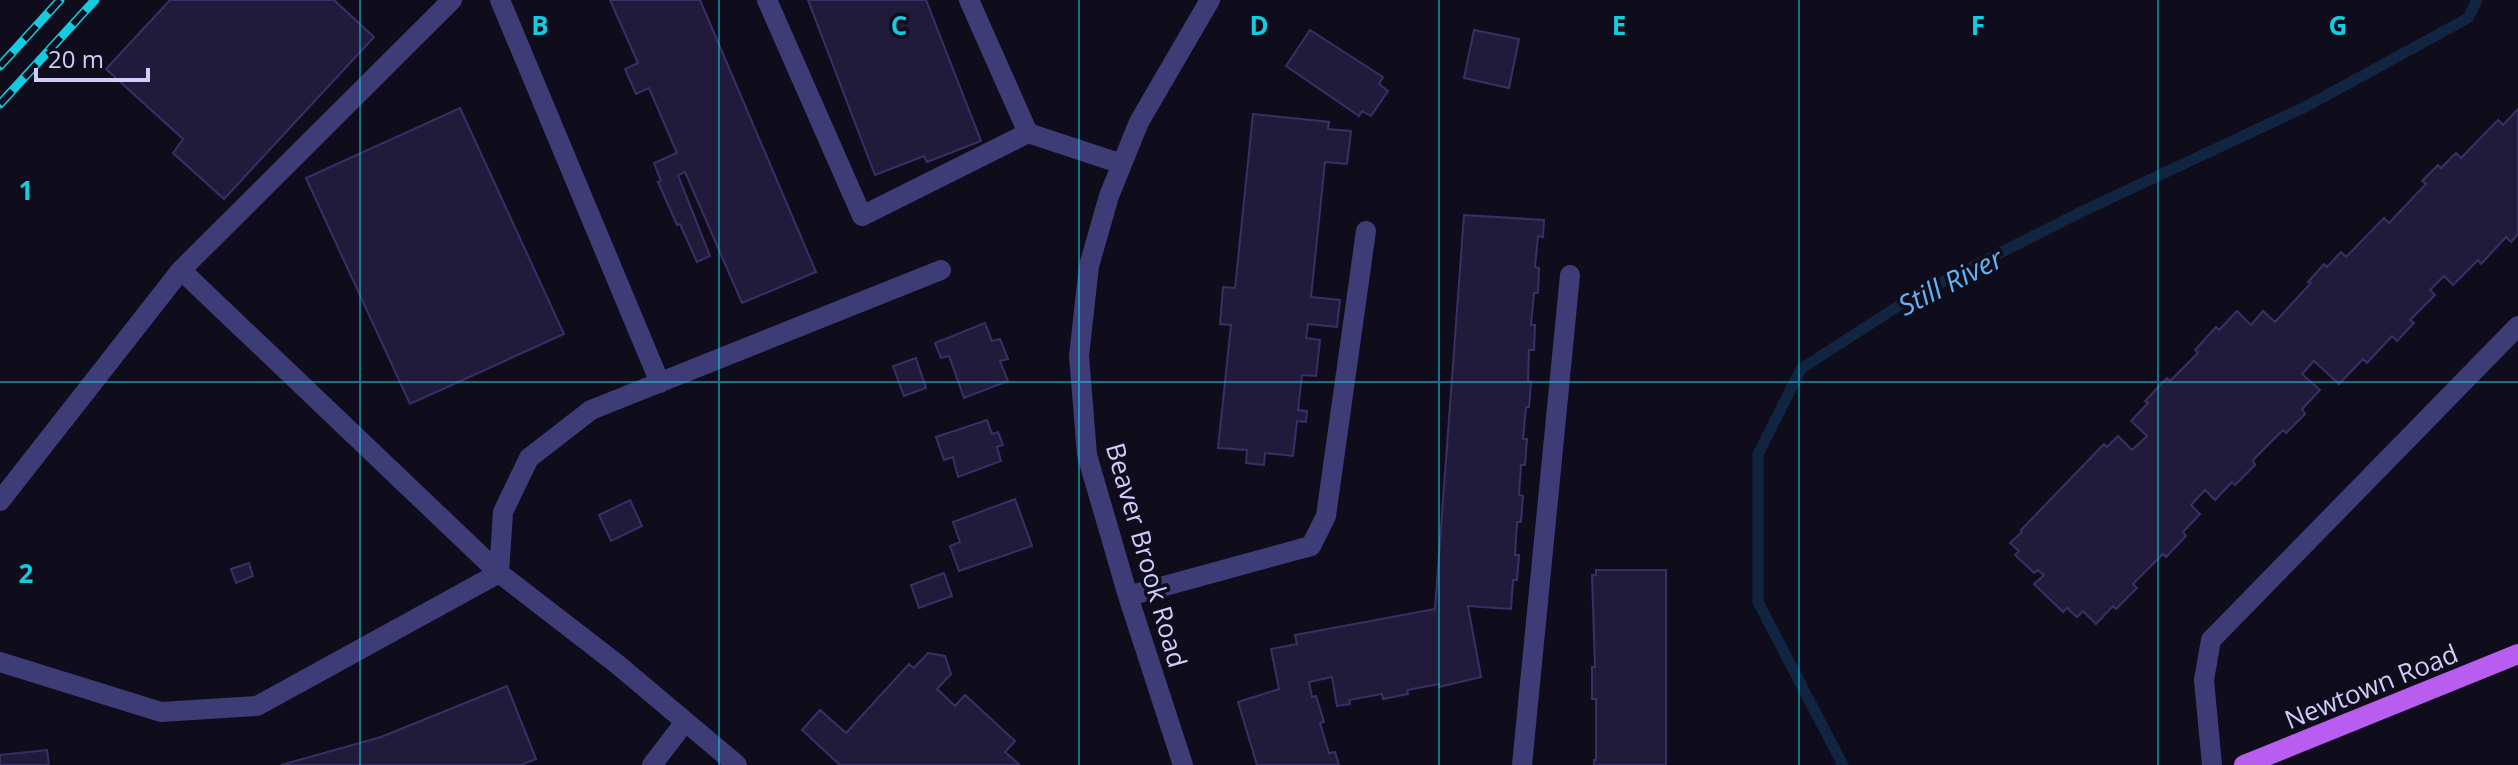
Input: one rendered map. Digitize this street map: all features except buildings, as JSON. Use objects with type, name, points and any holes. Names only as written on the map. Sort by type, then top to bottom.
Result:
[{"type":"main road","name":"Newtown Road","points":[[2244,765],[2518,654]]},
{"type":"street","points":[[0,501],[181,270],[452,0]]},
{"type":"street","points":[[500,0],[660,383]]},
{"type":"street","points":[[767,0],[862,216],[1028,133],[1122,164]]},
{"type":"street","points":[[969,0],[1028,133]]},
{"type":"street","name":"Beaver Brook Road","points":[[1183,765],[1128,596],[1087,455],[1079,356],[1089,266],[1109,196],[1139,122],[1210,0]]},
{"type":"street","points":[[1128,596],[1311,546],[1326,516],[1366,231]]},
{"type":"street","points":[[181,270],[499,573],[617,664],[737,765]]},
{"type":"street","points":[[499,573],[503,512],[529,458],[591,410],[941,270]]},
{"type":"street","points":[[1522,765],[1570,275]]},
{"type":"street","points":[[2212,765],[2204,680],[2211,640],[2518,326]]},
{"type":"street","points":[[0,662],[161,712],[257,706],[499,573]]},
{"type":"street","points":[[652,765],[685,722]]},
{"type":"waterway","name":"Still River","points":[[1843,765],[1758,602],[1758,454],[1801,369],[1909,299],[2083,211],[2307,106],[2468,18],[2477,0]]},
{"type":"railway","points":[[0,66],[60,0]]},
{"type":"railway","points":[[0,104],[95,0]]}]
